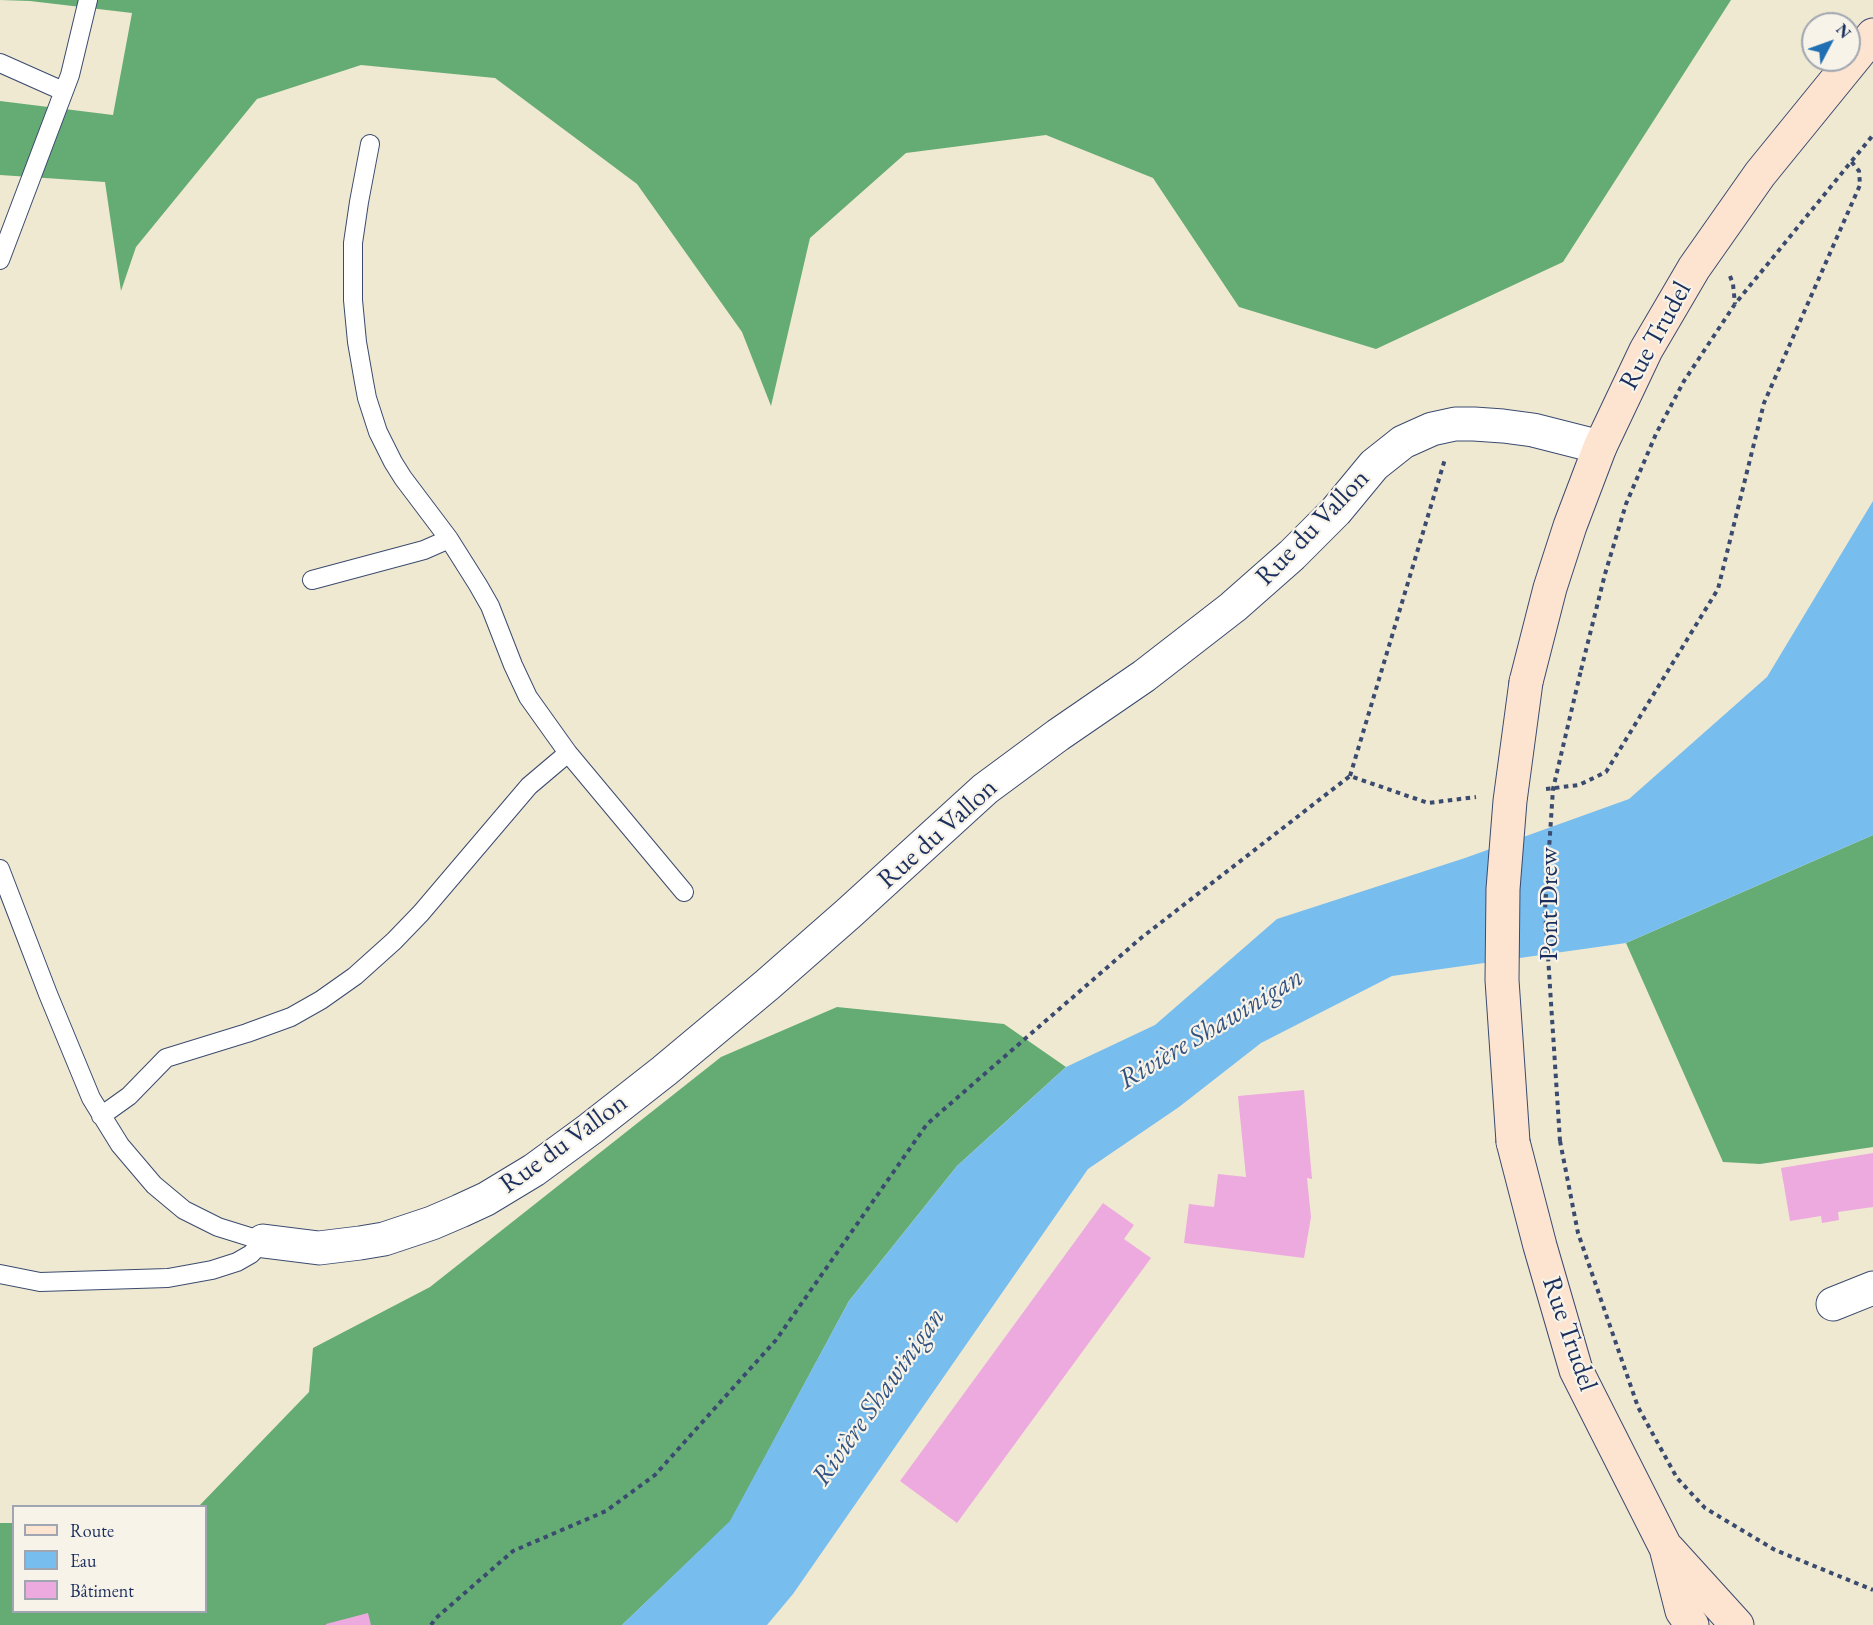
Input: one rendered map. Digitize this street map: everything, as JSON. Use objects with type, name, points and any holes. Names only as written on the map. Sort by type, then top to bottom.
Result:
[{"type":"main road","name":"Rue Trudel","points":[[1526,682],[1560,555],[1600,447],[1646,350],[1694,268],[1760,174],[1873,35]]},
{"type":"main road","name":"Pont Drew","points":[[1513,1142],[1502,980],[1503,889],[1510,801],[1526,682]]},
{"type":"main road","name":"Rue Trudel","points":[[1513,1142],[1576,1370],[1666,1548],[1682,1611],[1692,1625]]},
{"type":"main road","name":"Rue Trudel","points":[[1666,1548],[1737,1625]]},
{"type":"street","name":"Rue du Vallon","points":[[263,1241],[319,1248],[384,1239],[460,1211],[486,1199],[534,1170],[664,1071],[767,986],[985,789],[1151,671],[1226,613],[1317,531],[1374,465],[1389,452],[1418,434],[1455,424],[1489,424],[1554,434],[1600,447]]},
{"type":"street","points":[[1833,1304],[1873,1288]]},
{"type":"lane","points":[[0,260],[63,91],[81,33],[88,0]]},
{"type":"lane","points":[[0,63],[63,91]]},
{"type":"lane","points":[[370,144],[357,214],[352,262],[354,321],[367,398],[378,432],[393,462],[449,539],[490,606],[513,666],[528,697],[568,753],[684,892]]},
{"type":"lane","points":[[312,580],[424,550],[449,539]]},
{"type":"lane","points":[[101,1116],[129,1096],[166,1058],[291,1017],[321,1000],[355,976],[421,913],[529,786],[568,753]]},
{"type":"lane","points":[[0,869],[78,1067],[101,1116],[130,1158],[168,1198],[200,1220],[234,1234],[263,1241],[251,1254],[237,1262],[212,1270],[168,1278],[40,1282],[0,1274]]},
{"type":"path","name":"Rue Trudel","points":[[1581,670],[1621,520],[1646,457],[1670,408],[1700,355],[1736,304],[1873,135]]},
{"type":"path","points":[[1544,789],[1579,785],[1606,772],[1718,589],[1764,403],[1860,185],[1859,171],[1851,161]]},
{"type":"path","points":[[431,1625],[436,1618],[513,1551],[606,1511],[654,1475],[776,1340],[927,1124],[1141,938],[1350,776],[1455,424]]},
{"type":"path","name":"Pont Drew","points":[[1581,670],[1553,789],[1545,910],[1560,1141],[1578,1233],[1638,1407],[1677,1478],[1705,1508],[1775,1550],[1873,1590]]},
{"type":"path","points":[[1350,776],[1428,803],[1486,796]]},
{"type":"green space","points":[[0,0],[1731,0],[1563,262],[1376,349],[1239,307],[1153,178],[1046,135],[906,153],[810,238],[771,406],[742,332],[637,184],[495,78],[361,65],[257,99],[136,247],[121,291],[105,182],[0,175],[0,101],[113,115],[132,13],[30,1]]},
{"type":"green space","points":[[1873,835],[1873,1147],[1760,1164],[1723,1162],[1626,943]]},
{"type":"green space","points":[[837,1007],[1004,1024],[1066,1067],[957,1166],[849,1301],[730,1522],[622,1625],[0,1625],[0,1523],[12,1523],[12,1613],[207,1613],[207,1505],[200,1505],[309,1392],[313,1348],[430,1287],[721,1057]]},
{"type":"water","name":"Rivière Shawinigan","points":[[1873,501],[1873,835],[1626,943],[1392,976],[1261,1043],[1179,1107],[1088,1169],[793,1594],[767,1625],[622,1625],[730,1521],[849,1301],[957,1166],[1066,1067],[1155,1025],[1277,919],[1465,858],[1629,799],[1767,677]]},
{"type":"building","points":[[1304,1090],[1312,1179],[1307,1178],[1311,1217],[1304,1258],[1184,1243],[1189,1204],[1214,1207],[1218,1174],[1246,1177],[1238,1096]]},
{"type":"building","points":[[1873,1153],[1873,1207],[1838,1212],[1839,1220],[1822,1223],[1821,1216],[1790,1221],[1781,1168]]},
{"type":"building","points":[[1103,1203],[1134,1225],[1124,1239],[1151,1258],[957,1523],[900,1481]]},
{"type":"building","points":[[368,1613],[371,1625],[326,1625],[326,1624]]}]
